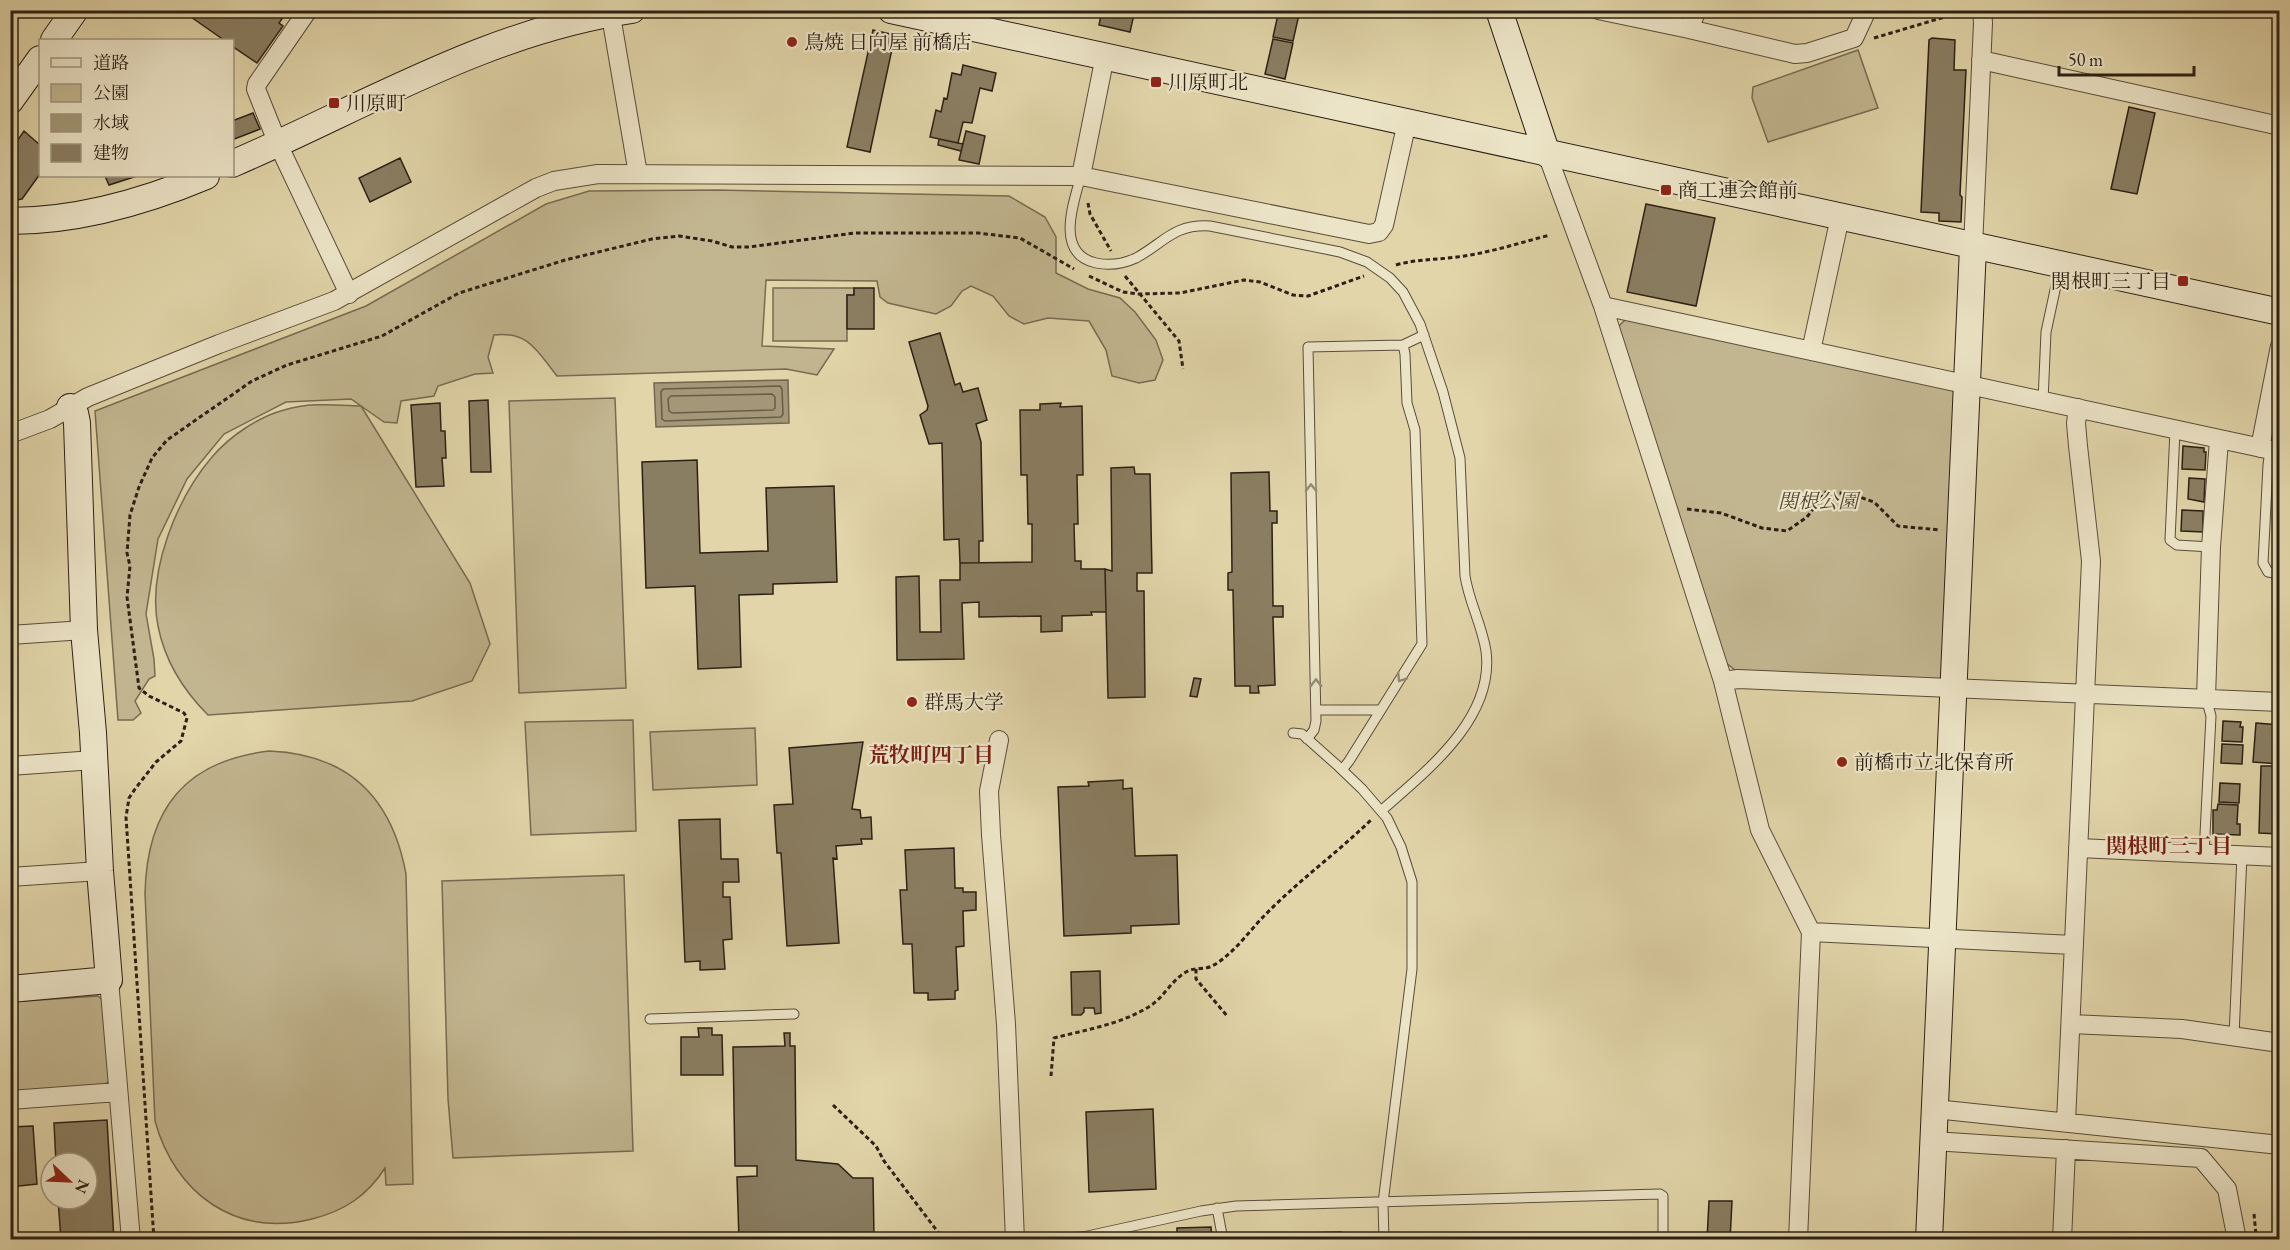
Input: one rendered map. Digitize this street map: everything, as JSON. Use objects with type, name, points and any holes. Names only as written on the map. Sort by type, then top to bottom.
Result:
[{"type":"street","points":[[55,39],[75,10]]},
{"type":"street","points":[[308,10],[257,84],[258,95],[278,144],[349,294]]},
{"type":"street","points":[[891,10],[952,16],[1105,56],[1972,247],[2280,312]]},
{"type":"street","points":[[1499,10],[1547,154],[1603,306],[1668,508],[1722,681],[1760,830],[1811,932],[1798,1239]]},
{"type":"street","points":[[1598,10],[1795,54],[1807,53],[1854,38],[1867,10]]},
{"type":"street","points":[[1689,29],[1697,10]]},
{"type":"street","points":[[1929,1239],[1982,10]]},
{"type":"street","points":[[234,163],[458,59],[520,37],[618,12],[638,174]]},
{"type":"street","points":[[1080,180],[1105,56]]},
{"type":"street","points":[[10,101],[39,60]]},
{"type":"street","points":[[1981,60],[2280,126]]},
{"type":"street","points":[[10,434],[50,419],[88,397],[334,301],[536,188],[554,181],[577,176],[638,174],[1080,180],[1375,233],[1384,225],[1407,122]]},
{"type":"street","points":[[10,221],[65,218],[101,211],[170,191],[204,177]]},
{"type":"street","points":[[1811,351],[1840,217]]},
{"type":"street","points":[[1603,306],[2270,450],[2280,346]]},
{"type":"street","points":[[70,407],[75,413],[77,423],[84,630],[108,980],[131,1239]]},
{"type":"street","points":[[2066,1122],[2091,561],[2076,423],[2078,408]]},
{"type":"street","points":[[2206,699],[2211,547],[2219,440]]},
{"type":"street","points":[[10,635],[84,630]]},
{"type":"street","points":[[1722,681],[1738,679],[1953,690],[2280,702]]},
{"type":"street","points":[[999,740],[989,791],[990,835],[1006,1024],[1015,1239]]},
{"type":"street","points":[[10,766],[94,760]]},
{"type":"street","points":[[2078,848],[2280,857]]},
{"type":"street","points":[[10,878],[100,871]]},
{"type":"street","points":[[1811,932],[2074,945]]},
{"type":"street","points":[[10,989],[108,980]]},
{"type":"street","points":[[2071,1024],[2182,1029],[2280,1043]]},
{"type":"street","points":[[10,1100],[118,1092]]},
{"type":"street","points":[[1935,1108],[2280,1145]]},
{"type":"street","points":[[1933,1141],[2201,1158],[2227,1189],[2237,1239]]},
{"type":"street","points":[[2062,1239],[2066,1149]]},
{"type":"lane","points":[[1080,180],[1072,211],[1071,235],[1073,247],[1080,256],[1090,261],[1107,265],[1135,259],[1177,230],[1200,226],[1341,252],[1367,262],[1381,271],[1403,292],[1412,308],[1424,335],[1443,392],[1460,458],[1465,576],[1468,593],[1474,604],[1482,634],[1486,652],[1486,668],[1479,699],[1461,732],[1412,784],[1381,811]]},
{"type":"lane","points":[[2043,401],[2046,332],[2060,266]]},
{"type":"lane","points":[[1307,739],[1314,730],[1316,721],[1308,347],[1403,345],[1424,335]]},
{"type":"lane","points":[[1342,770],[1422,644],[1415,430],[1407,403],[1403,345]]},
{"type":"lane","points":[[2175,430],[2170,540],[2177,545],[2211,547]]},
{"type":"lane","points":[[2270,450],[2264,563],[2268,572],[2280,574]]},
{"type":"lane","points":[[2204,854],[2211,716],[2206,699]]},
{"type":"lane","points":[[1316,710],[1380,710]]},
{"type":"lane","points":[[1293,733],[1302,734],[1342,770],[1387,818],[1404,856],[1412,882],[1412,969],[1383,1203],[1384,1239]]},
{"type":"lane","points":[[2234,1036],[2242,855]]},
{"type":"lane","points":[[650,1019],[794,1014]]},
{"type":"lane","points":[[1025,1239],[1083,1237],[1217,1208],[1660,1194],[1663,1196],[1664,1239]]},
{"type":"lane","points":[[1217,1208],[1223,1239]]},
{"type":"path","points":[[1854,38],[1861,42],[1967,10]]},
{"type":"path","points":[[1080,180],[1090,214],[1113,255]]},
{"type":"path","points":[[154,1239],[126,817],[129,798],[156,762],[182,741],[187,718],[184,713],[149,696],[139,688],[127,597],[130,566],[127,553],[130,515],[139,487],[152,458],[167,440],[252,381],[287,365],[382,336],[459,293],[565,260],[652,239],[679,236],[712,241],[732,247],[749,247],[855,233],[978,233],[1020,237],[1078,271]]},
{"type":"path","points":[[1088,276],[1122,292],[1138,294],[1180,293],[1244,280],[1260,282],[1293,295],[1308,296],[1411,261],[1466,255],[1550,235]]},
{"type":"path","points":[[1123,272],[1179,341],[1183,369]]},
{"type":"path","points":[[1668,508],[1721,513],[1762,528],[1787,531],[1807,517],[1827,492],[1851,494],[1874,502],[1898,526],[1960,532]]},
{"type":"path","points":[[1051,1076],[1054,1038],[1094,1028],[1137,1013],[1152,1005],[1172,982],[1188,970],[1211,967],[1226,956],[1266,914],[1381,811]]},
{"type":"path","points":[[1196,969],[1196,979],[1228,1017]]},
{"type":"path","points":[[833,1105],[876,1146],[944,1239]]},
{"type":"path","points":[[2254,1214],[2255,1239]]},
{"type":"path","points":[[231,1239],[276,1234]]},
{"type":"green space","points":[[1858,50],[1878,108],[1768,142],[1752,98],[1753,87]]},
{"type":"green space","points":[[717,190],[1009,196],[1045,217],[1056,237],[1056,273],[1088,289],[1120,298],[1135,312],[1156,340],[1163,360],[1155,380],[1139,383],[1112,376],[1106,350],[1089,321],[1048,318],[1024,324],[1009,316],[993,296],[971,286],[962,291],[951,306],[936,314],[888,303],[880,297],[877,281],[766,280],[762,346],[834,349],[817,375],[786,369],[557,376],[538,351],[524,340],[516,336],[494,335],[488,357],[493,373],[475,374],[438,386],[434,396],[401,401],[397,423],[384,422],[351,399],[286,402],[224,434],[187,479],[158,539],[146,614],[155,676],[149,679],[135,701],[141,713],[133,720],[118,720],[95,411],[366,306],[546,204],[589,191]]},
{"type":"green space","points":[[773,288],[854,288],[854,295],[847,295],[847,341],[773,341]]},
{"type":"green space","name":"関根公園","points":[[1626,319],[1953,388],[1959,395],[1948,675],[1938,682],[1735,670],[1725,662],[1618,327]]},
{"type":"green space","points":[[615,398],[626,688],[519,693],[509,401]]},
{"type":"green space","points":[[361,406],[470,583],[490,644],[472,681],[412,701],[208,715],[191,696],[170,663],[161,639],[156,605],[161,559],[168,536],[187,493],[219,449],[255,422],[294,407]]},
{"type":"green space","points":[[633,720],[636,831],[531,835],[525,722]]},
{"type":"green space","points":[[755,728],[757,785],[653,790],[650,732]]},
{"type":"green space","points":[[269,751],[297,754],[322,761],[344,771],[362,785],[378,802],[390,823],[406,874],[413,1184],[386,1185],[385,1168],[370,1187],[344,1207],[324,1216],[284,1223],[258,1222],[234,1216],[212,1204],[193,1189],[177,1170],[164,1147],[155,1121],[145,893],[147,863],[153,837],[163,814],[176,794],[193,778],[214,766],[240,757]]},
{"type":"green space","points":[[624,875],[633,1151],[453,1158],[448,1099],[442,881]]},
{"type":"green space","points":[[98,996],[106,1003],[109,1081],[103,1086],[11,1092],[11,1002]]},
{"type":"water","points":[[788,380],[789,423],[656,427],[654,383]]},
{"type":"building","points":[[181,10],[288,10],[279,23],[283,26],[257,63],[234,47],[234,39],[223,39]]},
{"type":"building","points":[[1102,10],[1135,10],[1130,32],[1099,25]]},
{"type":"building","points":[[1279,10],[1300,10],[1293,41],[1273,37]]},
{"type":"building","points":[[873,30],[895,35],[870,152],[847,147]]},
{"type":"building","points":[[1932,38],[1955,40],[1954,70],[1966,70],[1960,195],[1962,197],[1961,222],[1939,221],[1939,213],[1921,212],[1929,40]]},
{"type":"building","points":[[1273,39],[1293,43],[1285,79],[1265,74]]},
{"type":"building","points":[[963,65],[996,73],[992,91],[980,88],[972,123],[963,122],[958,143],[930,137],[936,110],[941,112],[944,98],[947,99],[952,73],[961,75]]},
{"type":"building","points":[[2129,107],[2155,113],[2137,194],[2111,189]]},
{"type":"building","points":[[253,113],[260,129],[234,139],[234,120]]},
{"type":"building","points":[[24,131],[39,144],[39,175],[22,199],[10,201],[10,151]]},
{"type":"building","points":[[966,131],[985,136],[979,164],[959,160]]},
{"type":"building","points":[[939,139],[963,144],[961,151],[938,145]]},
{"type":"building","points":[[400,158],[411,182],[370,202],[359,178]]},
{"type":"building","points":[[105,177],[134,177],[109,185]]},
{"type":"building","points":[[1646,204],[1715,218],[1696,306],[1627,292]]},
{"type":"building","points":[[854,288],[874,288],[874,329],[847,329],[847,295],[854,295]]},
{"type":"building","points":[[940,333],[955,385],[960,383],[963,392],[978,388],[987,420],[976,424],[981,442],[983,541],[979,541],[979,563],[960,563],[959,539],[944,540],[942,443],[929,444],[920,415],[927,410],[928,406],[909,342]]},
{"type":"building","points":[[488,400],[491,472],[471,472],[469,401]]},
{"type":"building","points":[[440,403],[441,431],[445,431],[446,458],[442,458],[444,486],[416,487],[411,405]]},
{"type":"building","points":[[1061,403],[1060,407],[1082,406],[1083,475],[1077,475],[1078,524],[1074,524],[1075,561],[1081,561],[1081,569],[1105,569],[1106,612],[1062,616],[1062,631],[1041,632],[1041,616],[979,617],[979,602],[962,603],[964,659],[897,660],[896,577],[919,576],[920,632],[941,632],[940,580],[960,580],[960,563],[1032,562],[1032,524],[1028,524],[1027,475],[1021,475],[1020,410],[1040,410],[1040,404]]},
{"type":"building","points":[[2183,446],[2204,448],[2206,452],[2205,470],[2182,469]]},
{"type":"building","points":[[697,460],[700,553],[768,551],[766,488],[834,486],[837,582],[773,584],[773,594],[739,595],[741,667],[698,669],[695,586],[646,588],[642,462]]},
{"type":"building","points":[[1134,467],[1135,474],[1150,474],[1152,573],[1137,573],[1137,591],[1144,591],[1145,697],[1108,698],[1105,569],[1112,571],[1111,468]]},
{"type":"building","points":[[1269,472],[1270,511],[1277,511],[1277,523],[1272,523],[1273,606],[1283,606],[1283,617],[1273,617],[1275,685],[1258,686],[1259,693],[1250,693],[1250,686],[1235,686],[1233,590],[1228,590],[1228,573],[1232,572],[1231,473]]},
{"type":"building","points":[[2189,478],[2205,479],[2204,502],[2188,499]]},
{"type":"building","points":[[2182,510],[2203,511],[2203,532],[2181,531]]},
{"type":"building","points":[[1194,678],[1201,679],[1197,697],[1190,696]]},
{"type":"building","points":[[2223,721],[2241,722],[2242,742],[2222,741]]},
{"type":"building","points":[[2256,723],[2280,725],[2280,764],[2253,762]]},
{"type":"building","points":[[863,742],[852,809],[860,810],[861,818],[871,817],[872,839],[861,839],[862,844],[836,846],[837,859],[833,858],[839,943],[787,946],[781,853],[777,853],[774,805],[793,804],[789,748]]},
{"type":"building","points":[[2222,744],[2243,745],[2242,764],[2221,763]]},
{"type":"building","points":[[2261,766],[2280,766],[2280,834],[2259,833]]},
{"type":"building","points":[[1123,780],[1123,789],[1132,788],[1135,856],[1177,855],[1179,924],[1131,926],[1131,933],[1064,936],[1058,787],[1089,786],[1088,782]]},
{"type":"building","points":[[2220,783],[2240,784],[2239,803],[2219,802]]},
{"type":"building","points":[[2218,804],[2238,805],[2237,824],[2240,824],[2240,835],[2213,834],[2213,810],[2217,810]]},
{"type":"building","points":[[720,819],[721,859],[738,859],[739,882],[723,882],[723,897],[730,897],[732,939],[723,940],[725,969],[700,970],[700,961],[685,962],[679,820]]},
{"type":"building","points":[[954,848],[955,888],[963,888],[963,892],[976,892],[976,910],[963,911],[964,946],[956,947],[958,990],[955,991],[955,999],[928,1000],[928,993],[914,993],[912,944],[903,944],[900,890],[907,890],[905,850]]},
{"type":"building","points":[[1100,971],[1101,1013],[1095,1014],[1094,1008],[1084,1008],[1081,1015],[1072,1015],[1071,972]]},
{"type":"building","points":[[698,1028],[712,1028],[712,1035],[722,1035],[723,1075],[681,1075],[681,1037],[699,1037]]},
{"type":"building","points":[[784,1033],[790,1033],[790,1046],[795,1046],[796,1160],[838,1164],[853,1178],[873,1178],[874,1237],[739,1240],[737,1177],[757,1176],[757,1166],[735,1166],[733,1047],[785,1046]]},
{"type":"building","points":[[1153,1109],[1156,1189],[1089,1192],[1086,1112]]},
{"type":"building","points":[[107,1120],[114,1240],[61,1240],[59,1211],[99,1211],[99,1151],[55,1151],[54,1123]]},
{"type":"building","points":[[33,1126],[37,1184],[10,1187],[10,1127]]},
{"type":"building","points":[[1709,1201],[1732,1201],[1730,1240],[1707,1240]]},
{"type":"building","points":[[1211,1227],[1212,1240],[1177,1240],[1177,1228]]},
{"type":"building","points":[[1341,1232],[1341,1240],[1272,1240],[1272,1234]]},
{"type":"place","name":"鳥焼 日向屋 前橋店","points":[[792,42]]},
{"type":"place","name":"川原町北","points":[[1156,82]]},
{"type":"place","name":"川原町","points":[[334,103]]},
{"type":"place","name":"商工連会館前","points":[[1666,190]]},
{"type":"place","name":"関根町三丁目","points":[[2183,281]]},
{"type":"place","name":"群馬大学","points":[[912,702]]},
{"type":"place","name":"前橋市立北保育所","points":[[1842,762]]},
{"type":"district","name":"荒牧町四丁目","points":[[931,755]]},
{"type":"district","name":"関根町三丁目","points":[[2169,846]]}]
